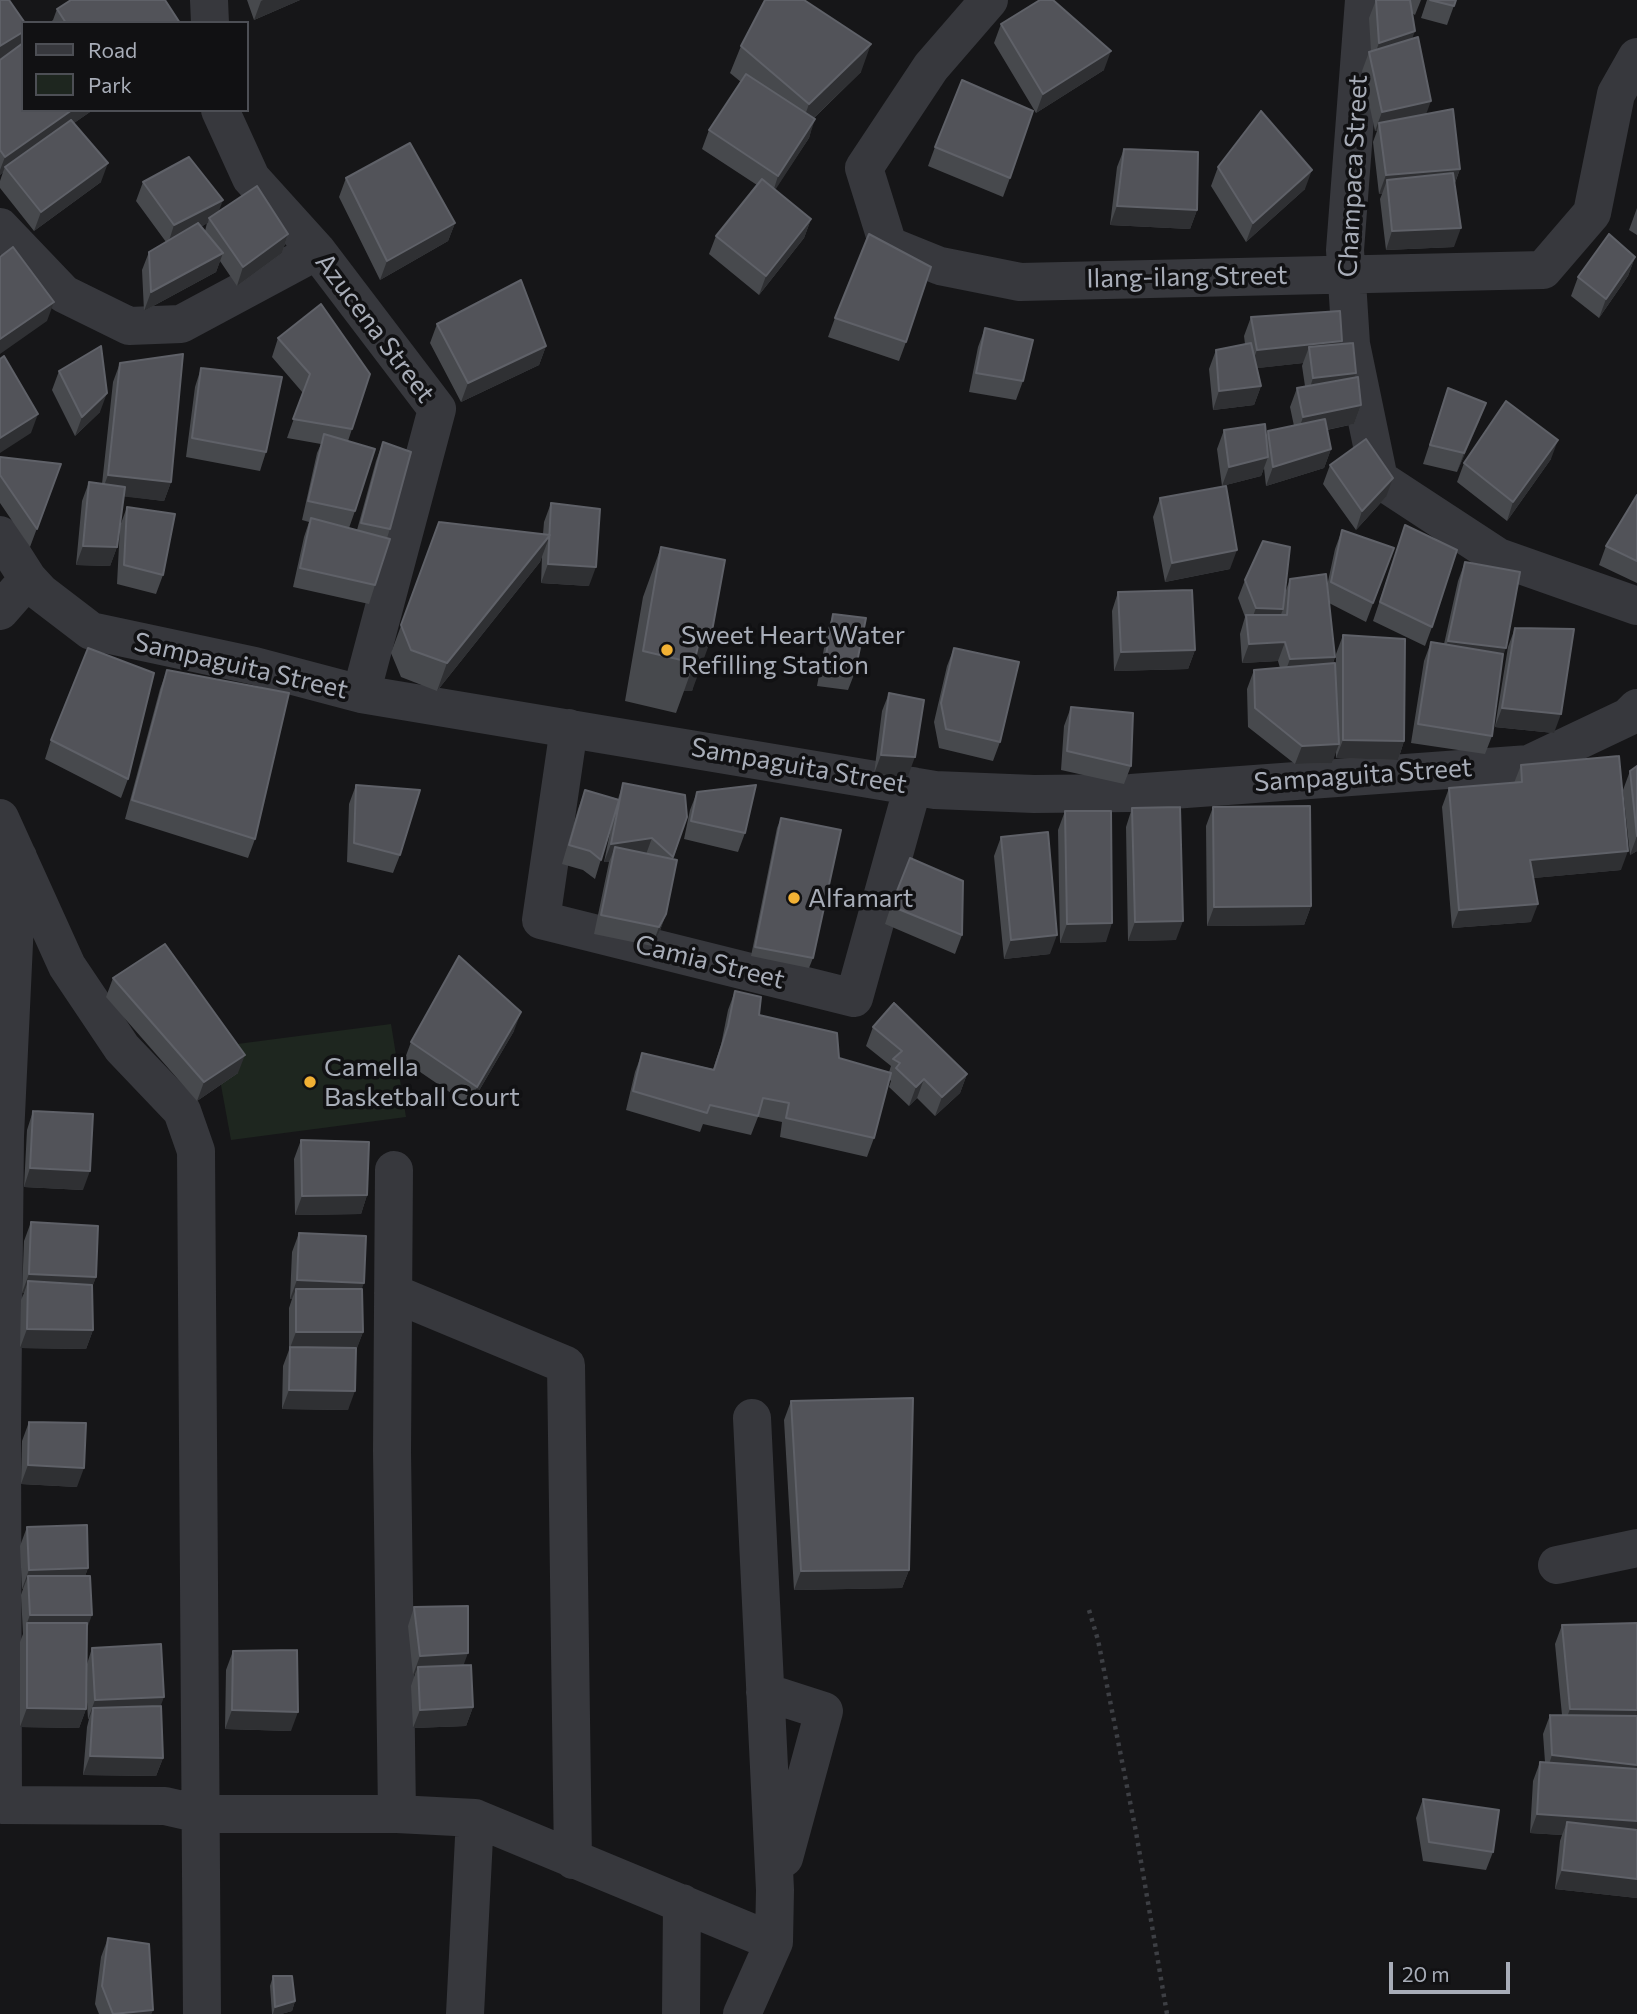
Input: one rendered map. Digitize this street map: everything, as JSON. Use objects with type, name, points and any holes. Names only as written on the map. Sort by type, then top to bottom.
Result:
[{"type":"street","points":[[209,0],[210,21]]},
{"type":"street","name":"Ilang-ilang Street","points":[[989,0],[931,67],[864,168],[888,245],[940,266],[1020,282],[1544,270],[1592,213],[1616,94],[1637,57]]},
{"type":"street","name":"Champaca Street","points":[[1364,0],[1345,250],[1351,344],[1379,479],[1498,557],[1637,606]]},
{"type":"street","name":"Azucena Street","points":[[221,112],[251,178],[317,251],[436,409],[361,694]]},
{"type":"street","points":[[0,227],[64,294],[129,326],[181,324],[317,251]]},
{"type":"street","name":"Sampaguita Street","points":[[0,535],[28,579],[40,592],[91,631],[255,666],[361,694],[935,790],[1034,794],[1131,793],[1529,764],[1628,716],[1637,708]]},
{"type":"street","points":[[0,611],[28,579]]},
{"type":"street","name":"Camia Street","points":[[569,728],[541,920],[854,998],[913,786]]},
{"type":"street","points":[[0,818],[67,966],[122,1048],[182,1111],[197,1151],[202,2014]]},
{"type":"street","points":[[18,857],[5,1136],[2,1430],[3,1805],[165,1806],[200,1814],[397,1814],[475,1818],[774,1942]]},
{"type":"street","points":[[394,1170],[392,1451],[397,1814]]},
{"type":"street","points":[[393,1293],[566,1365],[573,1860]]},
{"type":"street","points":[[742,2014],[774,1942],[775,1890],[752,1418]]},
{"type":"street","points":[[1557,1565],[1637,1548]]},
{"type":"street","points":[[765,1692],[824,1712],[775,1890]]},
{"type":"street","points":[[465,2014],[475,1818]]},
{"type":"street","points":[[681,2014],[682,1903]]},
{"type":"path","points":[[1089,1611],[1098,1640],[1136,1832],[1167,2014]]},
{"type":"green space","name":"Camella Basketball Court","points":[[391,1024],[406,1117],[231,1140],[214,1047]]},
{"type":"building","points":[[0,0],[9,0],[24,21],[21,21],[21,33],[0,46]]},
{"type":"building","points":[[71,0],[165,0],[179,21],[65,21],[57,9]]},
{"type":"building","points":[[765,0],[804,0],[871,44],[809,104],[741,46]]},
{"type":"building","points":[[1040,0],[1053,0],[1111,51],[1043,94],[1001,24]]},
{"type":"building","points":[[1376,0],[1410,0],[1415,31],[1379,43]]},
{"type":"building","points":[[1430,0],[1456,0],[1454,6]]},
{"type":"building","points":[[1418,37],[1431,101],[1382,112],[1369,52]]},
{"type":"building","points":[[21,44],[21,112],[69,112],[5,157],[0,150],[0,60]]},
{"type":"building","points":[[746,74],[815,119],[778,176],[709,130]]},
{"type":"building","points":[[962,80],[1033,111],[1010,178],[935,147]]},
{"type":"building","points":[[1453,109],[1460,169],[1386,175],[1379,123]]},
{"type":"building","points":[[1261,111],[1312,170],[1253,223],[1218,167]]},
{"type":"building","points":[[71,120],[108,163],[41,212],[5,167]]},
{"type":"building","points":[[410,143],[455,223],[387,261],[346,178]]},
{"type":"building","points":[[1124,149],[1198,152],[1197,210],[1117,206]]},
{"type":"building","points":[[189,157],[223,200],[174,225],[143,182]]},
{"type":"building","points":[[1453,173],[1461,228],[1392,231],[1387,180]]},
{"type":"building","points":[[762,179],[811,219],[766,276],[716,236]]},
{"type":"building","points":[[257,186],[288,234],[243,267],[209,218]]},
{"type":"building","points":[[198,223],[223,253],[151,292],[149,252]]},
{"type":"building","points":[[869,234],[931,267],[906,342],[835,318]]},
{"type":"building","points":[[1609,234],[1635,257],[1606,299],[1578,277]]},
{"type":"building","points":[[13,247],[54,302],[0,339],[0,257]]},
{"type":"building","points":[[521,280],[546,346],[468,383],[437,324]]},
{"type":"building","points":[[321,304],[370,374],[352,429],[293,419],[310,374],[278,338]]},
{"type":"building","points":[[1340,311],[1342,341],[1257,350],[1251,317]]},
{"type":"building","points":[[985,328],[1033,340],[1023,381],[976,373]]},
{"type":"building","points":[[1251,343],[1261,386],[1219,391],[1216,350]]},
{"type":"building","points":[[1353,343],[1356,373],[1313,378],[1309,347]]},
{"type":"building","points":[[101,346],[107,393],[82,417],[59,371]]},
{"type":"building","points":[[183,354],[171,482],[108,475],[120,363]]},
{"type":"building","points":[[4,356],[38,414],[0,438],[0,359]]},
{"type":"building","points":[[201,368],[282,377],[266,452],[192,438]]},
{"type":"building","points":[[1358,377],[1361,405],[1303,417],[1297,388]]},
{"type":"building","points":[[1448,388],[1486,403],[1464,453],[1430,445]]},
{"type":"building","points":[[1506,401],[1558,440],[1513,502],[1464,463]]},
{"type":"building","points":[[1325,419],[1331,449],[1273,467],[1268,431]]},
{"type":"building","points":[[1265,424],[1268,457],[1229,467],[1224,430]]},
{"type":"building","points":[[324,434],[375,449],[355,511],[308,501]]},
{"type":"building","points":[[1366,439],[1393,478],[1362,511],[1330,465]]},
{"type":"building","points":[[383,442],[411,452],[390,529],[361,523]]},
{"type":"building","points":[[0,457],[61,464],[37,529],[0,475]]},
{"type":"building","points":[[89,482],[125,487],[117,547],[83,546]]},
{"type":"building","points":[[1226,486],[1237,550],[1172,563],[1160,498]]},
{"type":"building","points":[[1637,495],[1637,561],[1606,546]]},
{"type":"building","points":[[551,503],[600,509],[596,567],[548,564]]},
{"type":"building","points":[[127,507],[175,514],[163,575],[124,565]]},
{"type":"building","points":[[311,518],[390,539],[375,585],[300,568]]},
{"type":"building","points":[[439,522],[550,535],[447,663],[411,650],[401,625]]},
{"type":"building","points":[[1405,525],[1457,550],[1432,627],[1380,602]]},
{"type":"building","points":[[1342,530],[1394,548],[1373,603],[1331,582]]},
{"type":"building","points":[[1263,541],[1290,547],[1283,609],[1256,608],[1245,580]]},
{"type":"building","points":[[661,547],[725,560],[710,642],[699,642],[694,663],[643,651]]},
{"type":"building","points":[[1465,562],[1520,572],[1506,648],[1448,641]]},
{"type":"building","points":[[1326,574],[1335,657],[1290,659],[1285,642],[1249,644],[1246,615],[1287,615],[1290,579]]},
{"type":"building","points":[[1192,590],[1195,650],[1121,652],[1118,592]]},
{"type":"building","points":[[833,614],[866,618],[855,672],[824,667]]},
{"type":"building","points":[[1515,628],[1574,629],[1561,714],[1502,708]]},
{"type":"building","points":[[1343,635],[1405,639],[1404,741],[1343,740]]},
{"type":"building","points":[[1431,642],[1503,654],[1492,736],[1418,724]]},
{"type":"building","points":[[88,648],[154,673],[128,779],[51,740]]},
{"type":"building","points":[[954,648],[1019,662],[1000,742],[946,729],[941,703]]},
{"type":"building","points":[[1335,663],[1339,744],[1302,746],[1255,708],[1254,670]]},
{"type":"building","points":[[167,670],[289,693],[255,839],[132,800]]},
{"type":"building","points":[[889,693],[924,700],[915,757],[881,755]]},
{"type":"building","points":[[1071,707],[1133,713],[1131,766],[1067,751]]},
{"type":"building","points":[[1619,756],[1628,851],[1530,860],[1538,904],[1459,910],[1449,788],[1522,782],[1521,765]]},
{"type":"building","points":[[1637,766],[1637,836],[1630,771]]},
{"type":"building","points":[[623,783],[685,795],[687,817],[673,857],[652,838],[611,844]]},
{"type":"building","points":[[356,785],[420,790],[400,855],[354,843]]},
{"type":"building","points":[[756,785],[745,833],[691,821],[697,792]]},
{"type":"building","points":[[585,790],[619,800],[601,860],[590,851],[569,845]]},
{"type":"building","points":[[1310,806],[1311,906],[1214,907],[1213,807]]},
{"type":"building","points":[[1180,807],[1183,921],[1135,922],[1132,808]]},
{"type":"building","points":[[1065,811],[1111,811],[1112,923],[1067,924]]},
{"type":"building","name":"Alfamart","points":[[781,818],[841,830],[813,958],[755,947]]},
{"type":"building","points":[[1048,832],[1057,935],[1011,940],[1001,837]]},
{"type":"building","points":[[615,847],[677,860],[666,914],[659,927],[601,915]]},
{"type":"building","points":[[910,858],[963,881],[962,935],[891,906]]},
{"type":"building","points":[[165,944],[245,1055],[204,1082],[113,978]]},
{"type":"building","points":[[459,956],[521,1012],[477,1087],[411,1042]]},
{"type":"building","points":[[735,991],[761,997],[759,1015],[837,1033],[839,1058],[891,1073],[874,1138],[786,1118],[789,1103],[763,1098],[758,1116],[710,1105],[707,1113],[633,1091],[642,1053],[714,1070],[728,1026]]},
{"type":"building","points":[[894,1003],[967,1074],[942,1097],[924,1079],[916,1087],[896,1068],[900,1063],[893,1059],[902,1051],[873,1027]]},
{"type":"building","points":[[33,1111],[93,1114],[90,1171],[30,1168]]},
{"type":"building","points":[[301,1140],[369,1142],[367,1195],[302,1196]]},
{"type":"building","points":[[31,1222],[98,1226],[96,1277],[29,1274]]},
{"type":"building","points":[[299,1233],[366,1236],[364,1283],[297,1280]]},
{"type":"building","points":[[28,1281],[92,1285],[93,1330],[27,1329]]},
{"type":"building","points":[[296,1289],[362,1289],[363,1332],[296,1332]]},
{"type":"building","points":[[290,1347],[356,1348],[355,1391],[289,1390]]},
{"type":"building","points":[[913,1398],[909,1570],[801,1571],[791,1401]]},
{"type":"building","points":[[29,1422],[86,1423],[84,1468],[28,1465]]},
{"type":"building","points":[[87,1525],[88,1568],[29,1570],[27,1527]]},
{"type":"building","points":[[28,1576],[90,1576],[92,1615],[30,1615]]},
{"type":"building","points":[[468,1606],[468,1653],[420,1656],[414,1607]]},
{"type":"building","points":[[27,1623],[87,1623],[86,1709],[27,1708]]},
{"type":"building","points":[[1637,1623],[1637,1710],[1570,1709],[1562,1625]]},
{"type":"building","points":[[161,1644],[164,1697],[95,1700],[92,1648]]},
{"type":"building","points":[[297,1650],[298,1712],[232,1710],[233,1651]]},
{"type":"building","points":[[471,1665],[473,1707],[420,1710],[418,1667]]},
{"type":"building","points":[[161,1706],[163,1758],[90,1756],[93,1708]]},
{"type":"building","points":[[1550,1715],[1637,1716],[1637,1765],[1552,1755]]},
{"type":"building","points":[[1540,1762],[1637,1769],[1637,1821],[1537,1814]]},
{"type":"building","points":[[1423,1799],[1499,1810],[1493,1852],[1429,1842]]},
{"type":"building","points":[[1567,1822],[1637,1830],[1637,1879],[1562,1870]]},
{"type":"building","points":[[108,1938],[149,1944],[153,2010],[113,2014],[102,1986]]},
{"type":"building","points":[[273,1976],[292,1976],[295,2001],[275,2007]]},
{"type":"place","name":"Sweet Heart Water Refilling Station","points":[[667,650]]},
{"type":"place","name":"Alfamart","points":[[794,898]]},
{"type":"place","name":"Camella Basketball Court","points":[[310,1082]]}]
